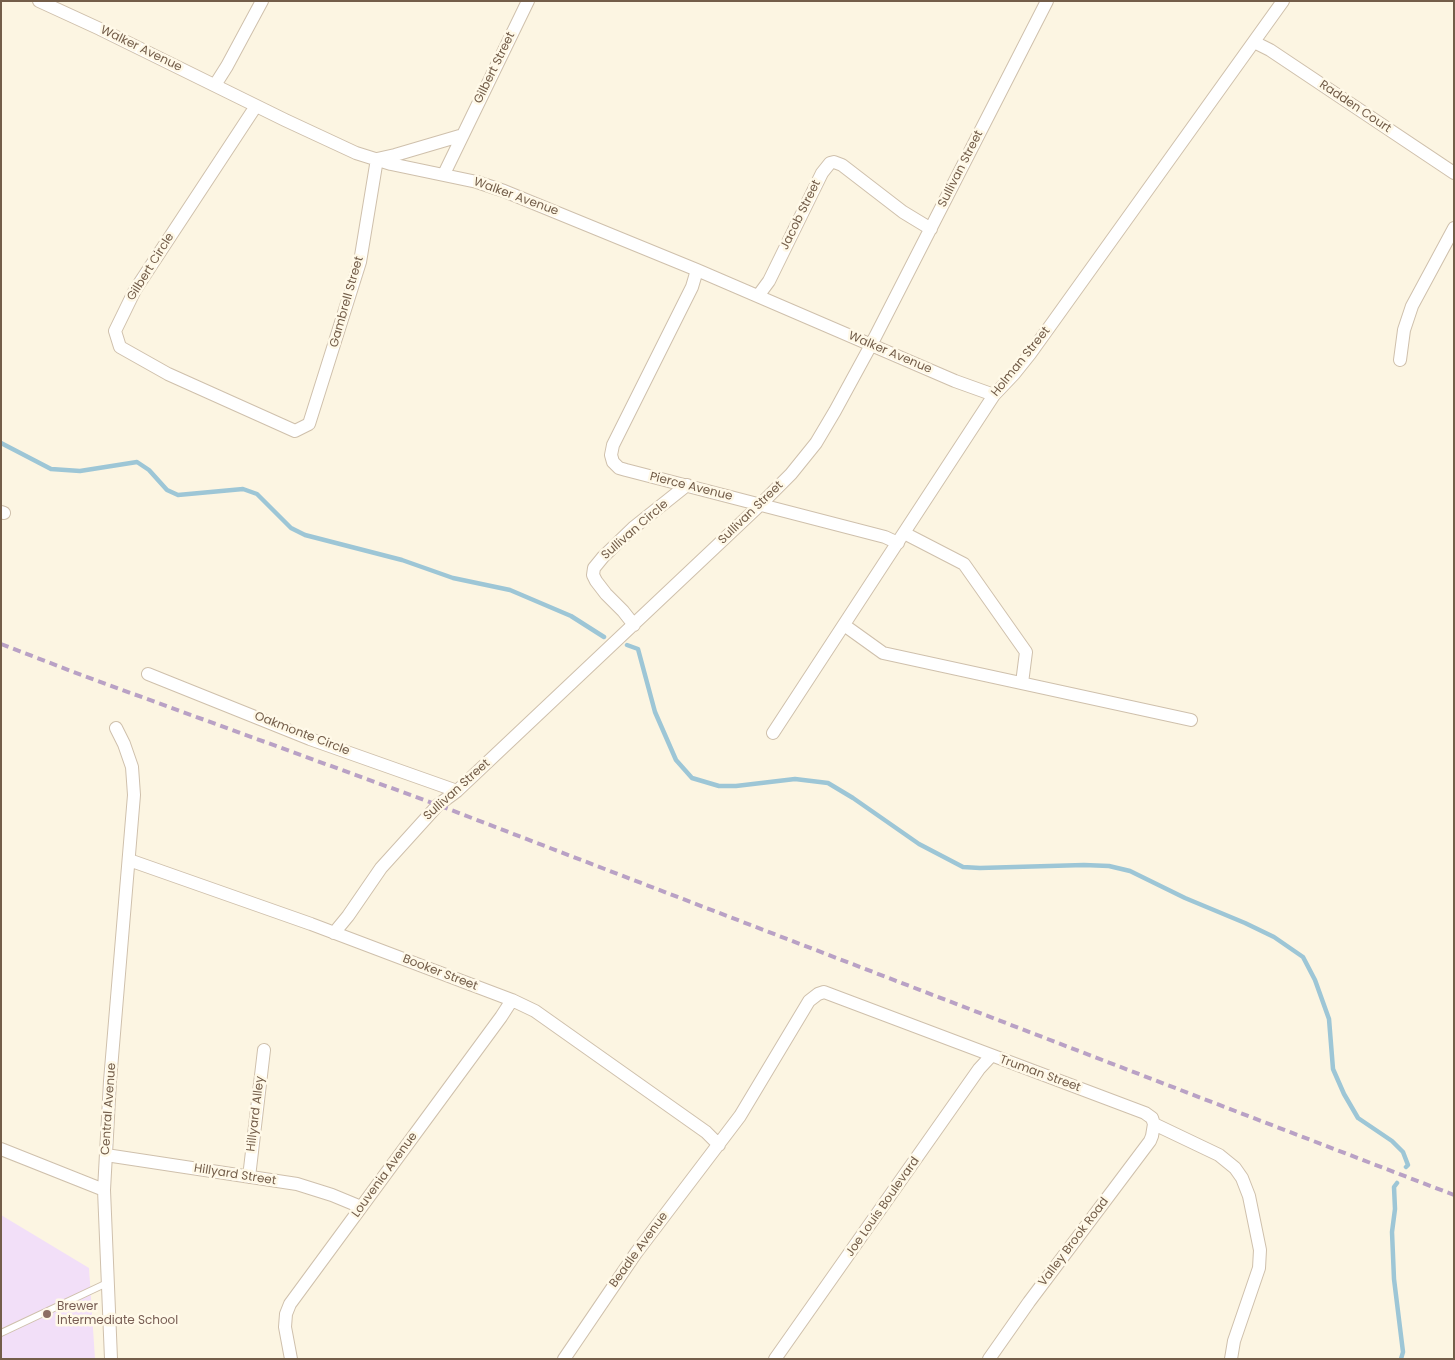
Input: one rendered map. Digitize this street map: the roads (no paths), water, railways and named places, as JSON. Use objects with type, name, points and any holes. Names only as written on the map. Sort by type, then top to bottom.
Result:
[{"type":"street","name":"Walker Avenue","points":[[39,1],[356,153],[478,182],[504,191],[697,270],[955,381],[994,395]]},
{"type":"street","points":[[215,85],[262,1]]},
{"type":"street","name":"Gilbert Street","points":[[444,174],[528,1]]},
{"type":"street","name":"Sullivan Street","points":[[334,933],[381,868],[438,805],[457,791],[760,505],[791,474],[816,443],[871,345],[1047,1]]},
{"type":"street","name":"Holman Street","points":[[773,733],[994,395],[1030,354],[1283,1]]},
{"type":"street","name":"Radden Court","points":[[1254,42],[1270,50],[1454,173]]},
{"type":"street","name":"Gilbert Circle","points":[[256,106],[135,290],[115,331],[120,348],[168,374],[295,431],[310,424],[314,412]]},
{"type":"street","points":[[377,159],[463,135]]},
{"type":"street","name":"Gambrell Street","points":[[314,412],[360,262],[377,159]]},
{"type":"street","name":"Jacob Street","points":[[758,296],[769,281],[822,173],[830,163],[834,162],[842,165],[903,212],[931,229]]},
{"type":"street","points":[[1400,360],[1404,330],[1412,306],[1454,228]]},
{"type":"street","name":"Pierce Avenue","points":[[697,270],[692,287],[611,449],[613,462],[619,468],[760,505],[885,536],[901,538],[964,564],[1026,652],[1022,683]]},
{"type":"street","name":"Sullivan Circle","points":[[634,624],[596,581],[593,575],[594,568],[633,528],[687,485]]},
{"type":"street","points":[[844,625],[883,653],[1191,720]]},
{"type":"street","name":"Oakmonte Circle","points":[[148,674],[310,739],[457,791]]},
{"type":"street","name":"Central Avenue","points":[[111,1359],[104,1190],[134,779],[128,753],[116,728]]},
{"type":"street","name":"Booker Street","points":[[129,860],[334,933],[512,1000],[556,1025],[706,1132],[718,1145]]},
{"type":"street","name":"Truman Street","points":[[718,1145],[740,1116],[809,1002],[818,994],[824,992],[1146,1113],[1152,1118],[1154,1124],[1219,1154],[1239,1173],[1249,1196],[1260,1250],[1259,1268],[1234,1341],[1231,1359]]},
{"type":"street","name":"Louvenia Avenue","points":[[291,1359],[285,1327],[286,1314],[290,1304],[512,1000]]},
{"type":"street","name":"Hillyard Alley","points":[[249,1177],[264,1050]]},
{"type":"street","name":"Joe Louis Boulevard","points":[[775,1359],[979,1069],[991,1056]]},
{"type":"street","name":"Valley Brook Road","points":[[989,1359],[1029,1302],[1150,1141],[1154,1124]]},
{"type":"street","name":"Beadle Avenue","points":[[564,1359],[636,1252],[718,1145]]},
{"type":"street","points":[[1,1149],[104,1190]]},
{"type":"street","name":"Hillyard Street","points":[[106,1155],[306,1186],[361,1208]]},
{"type":"lane","points":[[1,1334],[107,1283]]},
{"type":"waterway","points":[[1,443],[51,469],[80,471],[137,462],[149,470],[167,490],[178,495],[243,489],[257,494],[291,528],[305,535],[402,560],[453,578],[510,590],[571,616],[604,637]]},
{"type":"waterway","points":[[627,645],[638,649],[655,712],[676,760],[692,778],[719,786],[736,786],[795,779],[828,783],[919,844],[963,867],[1109,866],[1130,871],[1185,898],[1274,937],[1303,957],[1315,980],[1329,1019],[1333,1069],[1344,1094],[1358,1118],[1392,1141],[1403,1152],[1408,1165],[1406,1167]]},
{"type":"waterway","points":[[1397,1183],[1394,1187],[1395,1209],[1392,1232],[1394,1279],[1403,1352],[1401,1359]]},
{"type":"railway","points":[[1,644],[438,805],[1454,1195]]},
{"type":"place","name":"Brewer Intermediate School","points":[[47,1314]]}]
